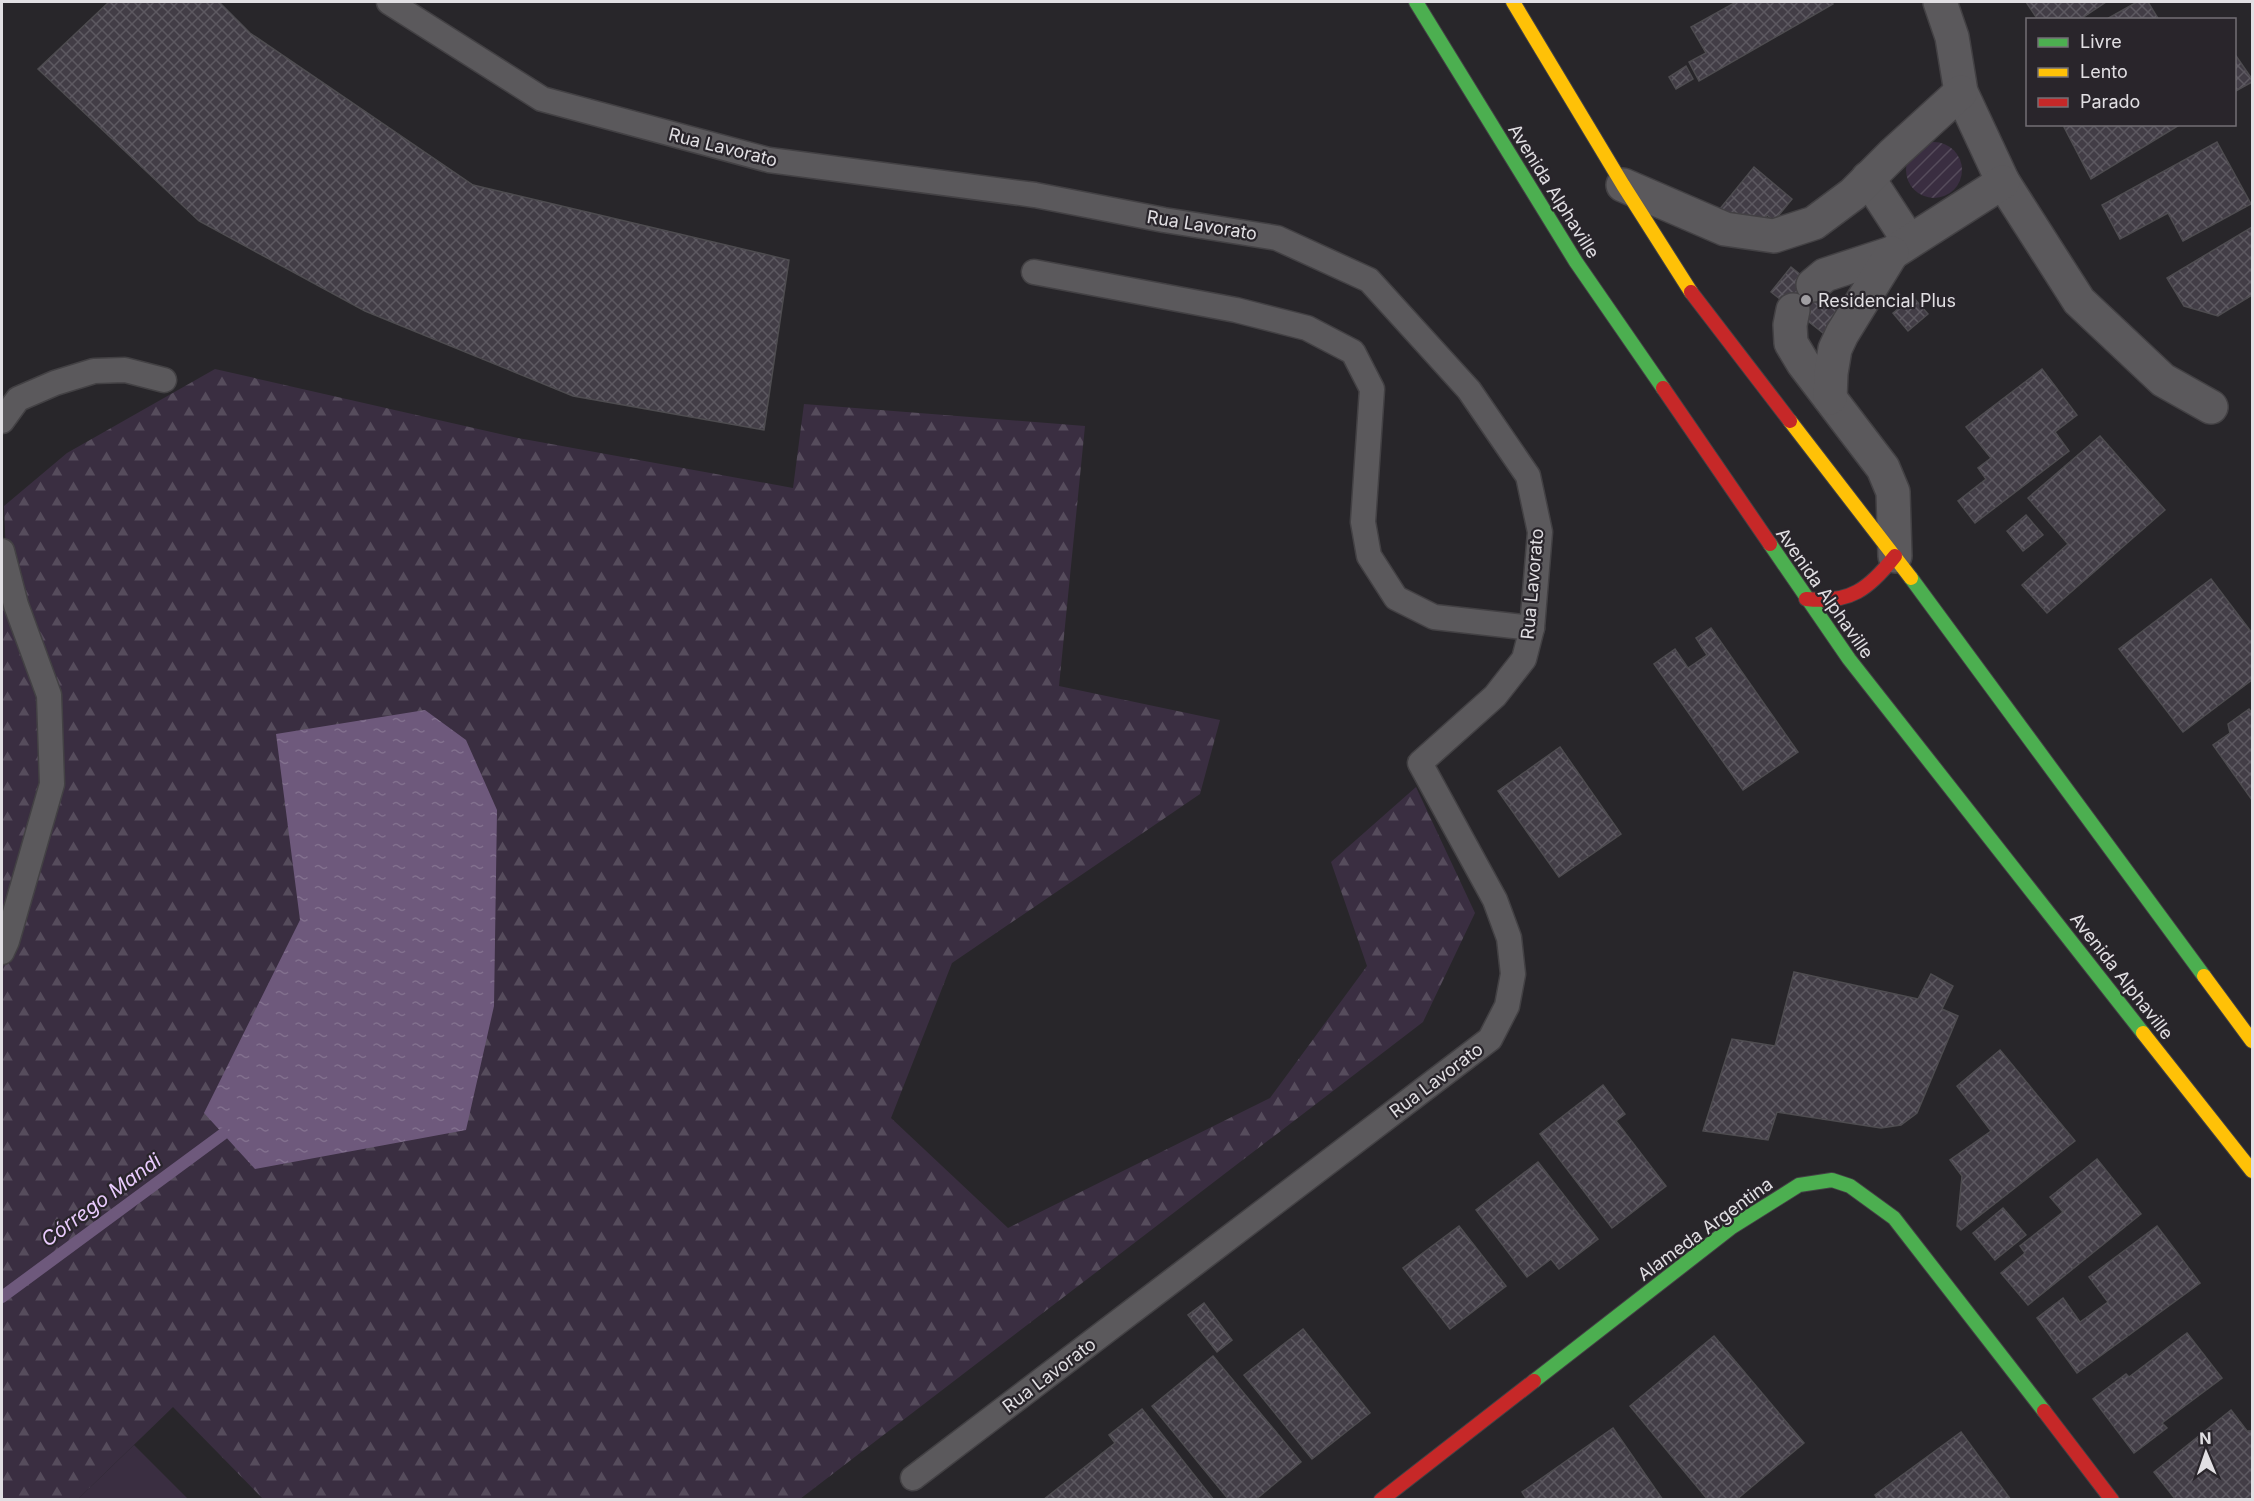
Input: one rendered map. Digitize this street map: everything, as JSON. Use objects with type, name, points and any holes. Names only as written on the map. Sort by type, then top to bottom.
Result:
[{"type":"main road","name":"Avenida Alphaville","points":[[1416,2],[1576,262],[1806,599],[1849,659],[2253,1171]]},
{"type":"main road","points":[[1513,2],[1623,185],[1697,301],[1895,556],[1955,641],[2253,1041]]},
{"type":"main road","points":[[1806,599],[1824,602],[1845,599],[1863,590],[1880,576],[1895,556]]},
{"type":"main road","name":"Alameda Argentina","points":[[1381,1500],[1732,1227],[1799,1185],[1832,1180],[1850,1186],[1894,1218],[2112,1500]]},
{"type":"street","points":[[1940,2],[1952,37],[1961,93],[2003,182],[2079,301],[2163,380],[2211,407]]},
{"type":"street","points":[[1623,185],[1725,229],[1774,236],[1814,223],[1853,194],[1961,93]]},
{"type":"street","points":[[1868,178],[1901,247]]},
{"type":"street","points":[[1813,285],[1826,274],[1901,247],[2003,182]]},
{"type":"street","points":[[1830,398],[1835,349],[1842,334],[1901,247]]},
{"type":"street","points":[[1793,310],[1790,325],[1791,343],[1803,363],[1883,468],[1893,492],[1895,556]]},
{"type":"lane","name":"Rua Lavorato","points":[[389,2],[542,99],[769,160],[1035,195],[1164,220],[1278,238],[1369,280],[1470,390],[1528,476],[1540,532],[1532,628],[1524,659],[1495,696],[1420,763],[1495,900],[1509,938],[1513,974],[1507,1006],[1490,1039],[913,1478]]},
{"type":"lane","points":[[1034,272],[1236,310],[1307,328],[1353,352],[1372,389],[1363,522],[1370,556],[1396,598],[1434,617],[1532,628]]},
{"type":"lane","points":[[2,421],[18,399],[55,382],[94,371],[125,370],[164,380]]},
{"type":"lane","points":[[2,551],[16,605],[49,695],[52,784],[2,952]]},
{"type":"green space","points":[[1934,142],[1945,144],[1954,150],[1960,159],[1962,170],[1960,181],[1954,190],[1945,196],[1934,198],[1923,196],[1914,190],[1908,181],[1906,170],[1908,159],[1914,150],[1923,144]]},
{"type":"green space","points":[[215,369],[518,438],[793,488],[804,404],[1085,426],[1059,686],[1220,720],[1200,794],[952,963],[891,1118],[1008,1228],[1270,1098],[1367,966],[1331,862],[1416,787],[1475,913],[1423,1022],[800,1499],[263,1499],[173,1407],[78,1499],[2,1500],[2,588],[7,581],[4,506],[67,453]]},
{"type":"green space","points":[[134,1445],[188,1499],[78,1499]]},
{"type":"water","points":[[425,710],[466,740],[497,810],[494,1006],[466,1130],[255,1169],[204,1113],[300,920],[276,734]]},
{"type":"building","points":[[109,2],[219,2],[250,33],[473,185],[789,260],[764,430],[573,396],[365,311],[199,221],[38,69]]},
{"type":"building","points":[[1736,2],[1832,2],[1833,4],[1699,81],[1689,62],[1706,53],[1691,27]]},
{"type":"building","points":[[2026,2],[2106,2],[2082,18],[2037,18]]},
{"type":"building","points":[[2137,2],[2148,2],[2158,18],[2109,18]]},
{"type":"building","points":[[2236,56],[2252,79],[2252,82],[2236,91]]},
{"type":"building","points":[[1686,66],[1693,79],[1676,89],[1669,77]]},
{"type":"building","points":[[2066,126],[2178,126],[2091,179],[2064,127]]},
{"type":"building","points":[[2217,142],[2251,204],[2183,241],[2168,213],[2120,239],[2102,205]]},
{"type":"building","points":[[1754,167],[1792,199],[1774,221],[1767,215],[1758,227],[1719,210]]},
{"type":"building","points":[[2252,227],[2252,295],[2218,316],[2184,306],[2167,278]]},
{"type":"building","name":"Residencial Plus","points":[[1791,267],[1842,308],[1823,333],[1771,292]]},
{"type":"building","points":[[1913,297],[1928,314],[1908,331],[1893,313]]},
{"type":"building","points":[[2042,369],[2077,415],[2055,432],[2069,451],[1975,523],[1958,501],[1986,479],[1978,468],[1991,458],[1966,427]]},
{"type":"building","points":[[2100,436],[2165,510],[2047,613],[2022,585],[2068,544],[2028,498]]},
{"type":"building","points":[[2026,515],[2043,535],[2023,551],[2007,531]]},
{"type":"building","points":[[2211,579],[2252,633],[2252,680],[2183,732],[2119,649]]},
{"type":"building","points":[[1711,628],[1798,752],[1743,790],[1654,664],[1675,649],[1688,668],[1707,655],[1696,638]]},
{"type":"building","points":[[2249,709],[2252,713],[2252,800],[2213,745],[2230,733],[2228,724]]},
{"type":"building","points":[[1560,747],[1621,834],[1559,877],[1498,791]]},
{"type":"building","points":[[1794,972],[1918,999],[1931,974],[1953,986],[1942,1009],[1958,1016],[1917,1113],[1901,1125],[1881,1128],[1777,1112],[1768,1140],[1703,1131],[1732,1039],[1775,1046]]},
{"type":"building","points":[[2000,1050],[2075,1141],[1961,1230],[1957,1226],[1962,1176],[1950,1160],[1991,1131],[1957,1086]]},
{"type":"building","points":[[1603,1085],[1625,1114],[1616,1121],[1666,1186],[1612,1228],[1540,1134]]},
{"type":"building","points":[[2097,1159],[2141,1214],[2028,1305],[2001,1273],[2025,1253],[2020,1246],[2063,1212],[2050,1197]]},
{"type":"building","points":[[1538,1162],[1598,1239],[1559,1269],[1551,1259],[1527,1277],[1476,1210]]},
{"type":"building","points":[[2003,1208],[2026,1235],[1995,1260],[1973,1233]]},
{"type":"building","points":[[1459,1226],[1506,1286],[1450,1329],[1403,1268]]},
{"type":"building","points":[[2157,1226],[2200,1283],[2077,1373],[2037,1318],[2063,1298],[2080,1322],[2108,1302],[2089,1277]]},
{"type":"building","points":[[1204,1303],[1232,1340],[1217,1352],[1188,1315]]},
{"type":"building","points":[[1303,1329],[1370,1413],[1312,1459],[1244,1375]]},
{"type":"building","points":[[2187,1333],[2222,1378],[2162,1423],[2167,1428],[2134,1453],[2093,1399],[2126,1374],[2129,1377]]},
{"type":"building","points":[[1714,1336],[1804,1443],[1736,1500],[1708,1500],[1630,1406]]},
{"type":"building","points":[[1213,1356],[1301,1462],[1255,1500],[1229,1500],[1152,1406]]},
{"type":"building","points":[[1142,1409],[1214,1500],[1043,1500],[1115,1443],[1109,1435]]},
{"type":"building","points":[[2231,1410],[2247,1431],[2252,1431],[2252,1500],[2176,1500],[2154,1472]]},
{"type":"building","points":[[1613,1428],[1663,1500],[1527,1500],[1522,1492]]},
{"type":"building","points":[[1961,1432],[2011,1500],[1878,1500],[1875,1495]]},
{"type":"waterway","name":"Córrego Mandi","points":[[2,1297],[223,1134]]},
{"type":"traffic: fast","points":[[1416,2],[1576,262],[1663,388]]},
{"type":"traffic: fast","points":[[1770,544],[1849,659],[2143,1033]]},
{"type":"traffic: fast","points":[[1911,578],[2204,976]]},
{"type":"traffic: fast","points":[[1534,1381],[1732,1227],[1799,1185],[1832,1180],[1850,1186],[1894,1218],[2044,1411]]},
{"type":"traffic: slow","points":[[1513,2],[1623,185],[1691,292]]},
{"type":"traffic: slow","points":[[1790,421],[1911,578]]},
{"type":"traffic: slow","points":[[2204,976],[2252,1041]]},
{"type":"traffic: slow","points":[[2143,1033],[2252,1171]]},
{"type":"traffic: jam","points":[[1691,292],[1790,421]]},
{"type":"traffic: jam","points":[[1663,388],[1770,544]]},
{"type":"traffic: jam","points":[[1806,599],[1835,599],[1857,592],[1886,568],[1895,556]]},
{"type":"traffic: jam","points":[[1381,1500],[1534,1381]]},
{"type":"traffic: jam","points":[[2044,1411],[2112,1500]]},
{"type":"place","name":"Residencial Plus","points":[[1806,300]]}]
